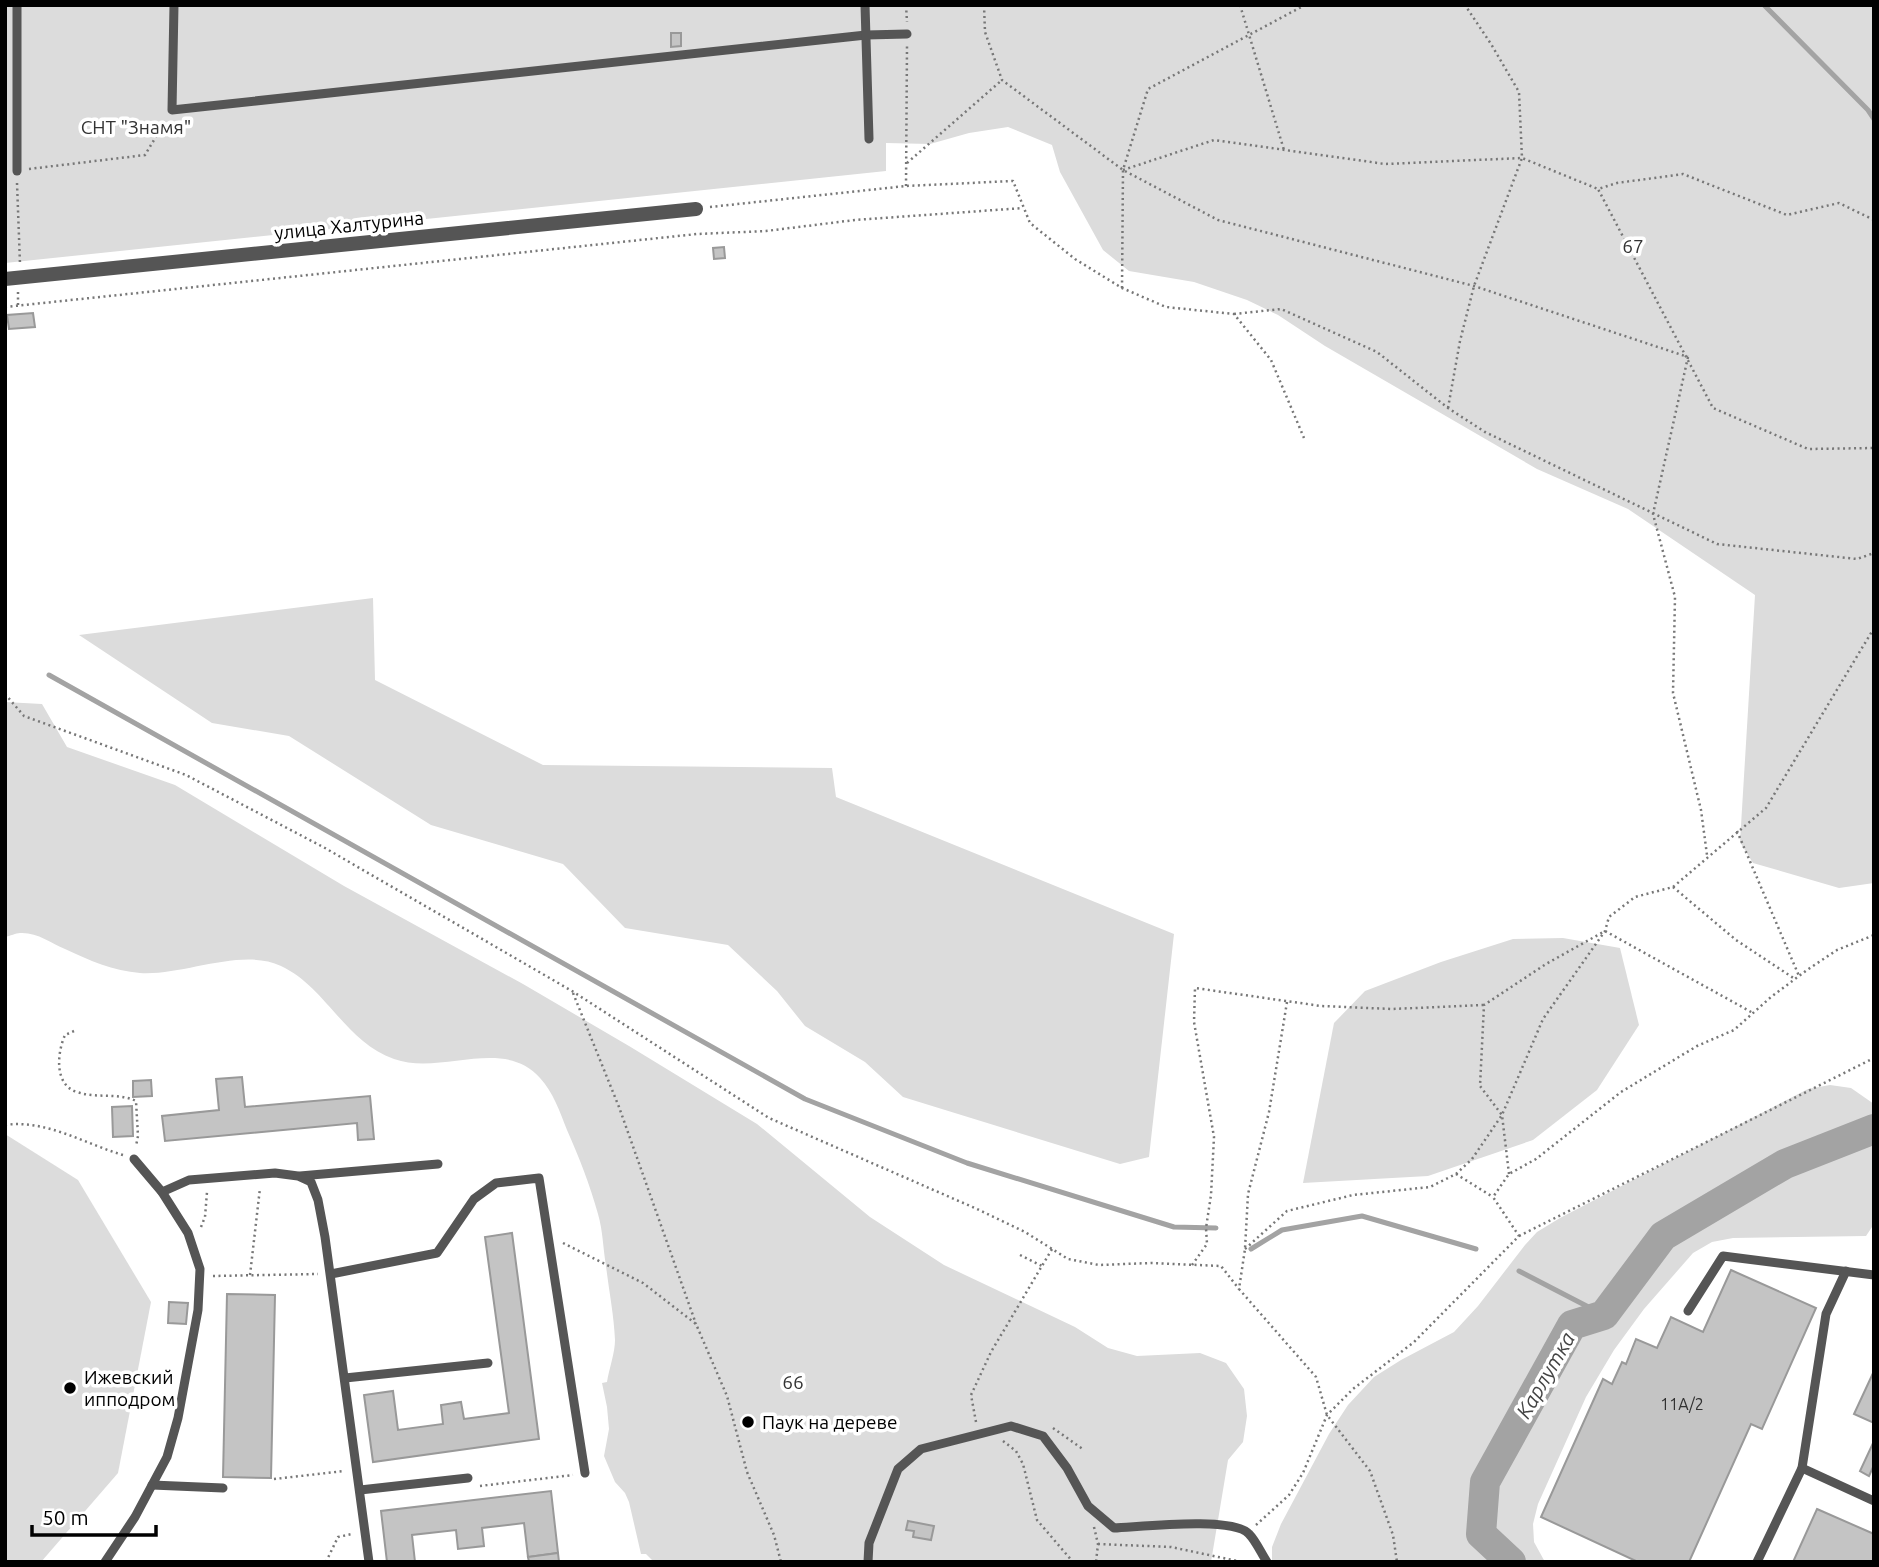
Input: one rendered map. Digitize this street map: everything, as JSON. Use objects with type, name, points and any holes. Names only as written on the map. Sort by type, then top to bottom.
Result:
[{"type":"street","name":"улица Халтурина","points":[[12,279],[696,209]]},
{"type":"lane","points":[[17,5],[17,171]]},
{"type":"lane","points":[[174,5],[172,110],[866,35],[907,34]]},
{"type":"lane","points":[[865,5],[869,139]]},
{"type":"lane","points":[[105,1562],[135,1517],[167,1457],[178,1418],[198,1310],[200,1269],[188,1233],[162,1192],[134,1159]]},
{"type":"lane","points":[[162,1192],[189,1180],[208,1178],[275,1172],[298,1176],[438,1164]]},
{"type":"lane","points":[[298,1176],[311,1182],[318,1200],[331,1274],[369,1562]]},
{"type":"lane","points":[[331,1274],[437,1252],[474,1199],[496,1183],[539,1178],[585,1473]]},
{"type":"lane","points":[[1688,1311],[1723,1256],[1874,1275]]},
{"type":"lane","points":[[1758,1562],[1802,1468],[1826,1314],[1846,1272]]},
{"type":"lane","points":[[345,1378],[488,1363]]},
{"type":"lane","points":[[868,1562],[870,1543],[898,1469],[921,1449],[1010,1426],[1043,1436],[1068,1468],[1088,1506],[1114,1528],[1214,1524],[1234,1526],[1248,1532],[1267,1562]]},
{"type":"lane","points":[[1802,1468],[1874,1501]]},
{"type":"lane","points":[[360,1490],[468,1478]]},
{"type":"lane","points":[[152,1485],[223,1488]]},
{"type":"path","points":[[906,5],[906,186]]},
{"type":"path","points":[[984,5],[985,32],[1002,80],[1123,170],[1217,220],[1474,286],[1688,358]]},
{"type":"path","points":[[1240,5],[1283,150]]},
{"type":"path","points":[[1122,288],[1123,170],[1149,89],[1305,5]]},
{"type":"path","points":[[1448,408],[1460,341],[1474,286],[1522,159],[1519,92],[1465,5]]},
{"type":"path","points":[[906,164],[1002,80]]},
{"type":"path","points":[[18,305],[12,279],[20,261],[17,171],[145,155],[172,110]]},
{"type":"path","points":[[1123,170],[1214,140],[1385,164],[1522,159],[1598,189],[1617,183],[1683,174],[1787,215],[1839,204],[1874,220]]},
{"type":"path","points":[[696,209],[906,186],[1013,181],[1030,223],[1075,259],[1122,288],[1166,307],[1234,314],[1281,309],[1293,314],[1377,352],[1448,408],[1485,432],[1717,544],[1857,559],[1874,553]]},
{"type":"path","points":[[1598,189],[1713,408],[1808,449],[1874,448]]},
{"type":"path","points":[[5,307],[697,234],[766,231],[855,220],[1023,208]]},
{"type":"path","points":[[1234,314],[1270,360],[1304,438]]},
{"type":"path","points":[[1688,358],[1653,514],[1675,597],[1674,693],[1701,810],[1708,856]]},
{"type":"path","points":[[1245,1249],[1287,1211],[1353,1195],[1430,1187],[1456,1174],[1472,1159],[1502,1115],[1543,1019],[1605,931],[1609,917],[1635,897],[1674,887],[1766,808],[1874,628]]},
{"type":"path","points":[[5,694],[24,716],[186,775],[314,842],[572,991],[769,1118],[977,1209],[1068,1259],[1099,1265],[1151,1263],[1220,1266],[1316,1377],[1327,1415],[1370,1471],[1393,1535],[1397,1562]]},
{"type":"path","points":[[1737,831],[1799,976]]},
{"type":"path","points":[[1674,887],[1736,940],[1795,979]]},
{"type":"path","points":[[1192,1265],[1207,1244],[1214,1137],[1194,1022],[1195,988],[1287,1002],[1392,1009],[1484,1005],[1546,964],[1605,931]]},
{"type":"path","points":[[1605,931],[1753,1013]]},
{"type":"path","points":[[1493,1197],[1509,1174],[1536,1159],[1621,1091],[1697,1046],[1734,1030],[1795,979],[1837,950],[1874,935]]},
{"type":"path","points":[[572,991],[619,1107],[696,1324],[727,1396],[747,1472],[774,1535],[780,1562]]},
{"type":"path","points":[[1239,1289],[1245,1249],[1248,1194],[1269,1112],[1287,1002]]},
{"type":"path","points":[[1484,1005],[1480,1086],[1502,1115],[1509,1174]]},
{"type":"path","points":[[5,1125],[41,1126],[134,1159],[138,1136],[136,1101],[125,1096],[78,1092],[66,1086],[59,1072],[61,1044],[65,1035],[74,1031]]},
{"type":"path","points":[[1248,1532],[1289,1494],[1303,1473],[1327,1415],[1353,1389],[1414,1342],[1519,1236],[1874,1058]]},
{"type":"path","points":[[250,1275],[261,1174]]},
{"type":"path","points":[[1456,1174],[1493,1197],[1519,1236]]},
{"type":"path","points":[[192,1246],[205,1217],[208,1178]]},
{"type":"path","points":[[548,1236],[643,1283],[696,1324]]},
{"type":"path","points":[[976,1422],[971,1395],[991,1352],[1052,1249]]},
{"type":"path","points":[[1020,1255],[1042,1266]]},
{"type":"path","points":[[199,1276],[331,1274]]},
{"type":"path","points":[[1016,1451],[1023,1464],[1037,1520],[1073,1562]]},
{"type":"path","points":[[274,1479],[358,1469]]},
{"type":"path","points":[[468,1478],[481,1487],[585,1473]]},
{"type":"path","points":[[326,1562],[338,1537],[366,1531]]},
{"type":"path","points":[[1096,1562],[1098,1544],[1171,1547],[1242,1562]]},
{"type":"green space","name":"67","points":[[5,5],[1874,5],[1874,883],[1839,888],[1753,863],[1740,842],[1755,595],[1628,509],[1537,469],[1325,346],[1278,315],[1247,300],[1194,282],[1129,271],[1103,250],[1060,172],[1052,145],[1008,127],[969,133],[930,144],[886,143],[886,171],[5,263]]},
{"type":"green space","points":[[373,598],[375,680],[543,765],[832,768],[836,797],[1174,934],[1149,1157],[1120,1164],[903,1097],[865,1062],[805,1026],[777,991],[728,945],[625,928],[563,864],[431,825],[289,736],[212,723],[79,635]]},
{"type":"green space","name":"66","points":[[5,702],[42,704],[67,747],[175,785],[344,886],[523,984],[629,1046],[757,1124],[870,1217],[944,1265],[1075,1327],[1108,1348],[1137,1356],[1200,1353],[1226,1363],[1244,1389],[1247,1416],[1243,1442],[1228,1460],[1211,1562],[654,1562],[646,1554],[641,1554],[629,1502],[615,1482],[604,1456],[609,1429],[602,1383],[607,1382],[615,1340],[600,1220],[580,1161],[556,1102],[545,1084],[525,1066],[508,1060],[490,1058],[412,1063],[394,1059],[362,1040],[297,975],[266,961],[249,959],[157,973],[140,973],[101,964],[32,934],[18,933],[5,937]]},
{"type":"green space","points":[[1563,938],[1620,948],[1639,1025],[1597,1090],[1533,1140],[1428,1176],[1303,1183],[1334,1023],[1365,991],[1441,962],[1513,939]]},
{"type":"green space","points":[[1830,1085],[1851,1088],[1874,1104],[1874,1224],[1866,1236],[1733,1238],[1712,1242],[1693,1253],[1644,1309],[1614,1350],[1586,1397],[1538,1504],[1533,1524],[1534,1542],[1545,1562],[1272,1562],[1272,1547],[1281,1524],[1329,1434],[1348,1405],[1374,1377],[1454,1332],[1537,1232],[1808,1089]]},
{"type":"green space","name":"Ижевский ипподром","points":[[5,1134],[78,1180],[151,1302],[118,1473],[41,1562],[5,1562]]},
{"type":"building","points":[[671,33],[681,33],[681,46],[671,47]]},
{"type":"building","points":[[724,247],[725,258],[714,259],[713,248]]},
{"type":"building","points":[[33,313],[35,327],[9,329],[7,315]]},
{"type":"building","points":[[242,1077],[245,1107],[370,1096],[374,1139],[358,1140],[357,1123],[165,1141],[162,1116],[219,1110],[216,1079]]},
{"type":"building","points":[[151,1080],[152,1096],[133,1097],[133,1081]]},
{"type":"building","points":[[132,1106],[133,1136],[113,1137],[112,1107]]},
{"type":"building","points":[[512,1233],[539,1439],[373,1462],[364,1395],[393,1391],[398,1430],[443,1424],[441,1405],[461,1402],[464,1419],[509,1413],[485,1237]]},
{"type":"building","points":[[1731,1270],[1816,1308],[1762,1429],[1751,1424],[1689,1562],[1638,1562],[1541,1517],[1603,1379],[1612,1384],[1622,1362],[1626,1364],[1636,1339],[1657,1348],[1671,1317],[1703,1332]]},
{"type":"building","points":[[227,1294],[275,1295],[271,1478],[223,1477]]},
{"type":"building","points":[[169,1302],[188,1303],[186,1324],[168,1323]]},
{"type":"building","points":[[1874,1371],[1874,1423],[1854,1414]]},
{"type":"building","points":[[1874,1441],[1874,1465],[1869,1476],[1860,1471]]},
{"type":"building","points":[[551,1491],[558,1553],[528,1557],[524,1523],[482,1528],[484,1546],[458,1549],[456,1530],[412,1535],[415,1562],[387,1562],[381,1511]]},
{"type":"building","points":[[1817,1509],[1874,1534],[1874,1562],[1793,1562]]},
{"type":"building","points":[[908,1521],[934,1526],[931,1540],[913,1537],[914,1531],[906,1530]]},
{"type":"building","points":[[558,1553],[559,1562],[529,1562],[528,1557]]},
{"type":"waterway","points":[[1764,5],[1874,119]]},
{"type":"waterway","points":[[49,675],[805,1099],[967,1163],[1174,1227],[1216,1228]]},
{"type":"waterway","name":"Карлутка","points":[[1511,1562],[1481,1534],[1485,1482],[1572,1325],[1604,1315],[1663,1236],[1785,1164],[1874,1129]]},
{"type":"waterway","points":[[1251,1249],[1282,1230],[1362,1216],[1476,1249]]},
{"type":"waterway","points":[[1519,1271],[1604,1315]]},
{"type":"place","name":"Ижевский ипподром","points":[[70,1388]]},
{"type":"place","name":"Паук на дереве","points":[[748,1422]]},
{"type":"park label","name":"СНТ \"Знамя\"","points":[[136,127]]}]
